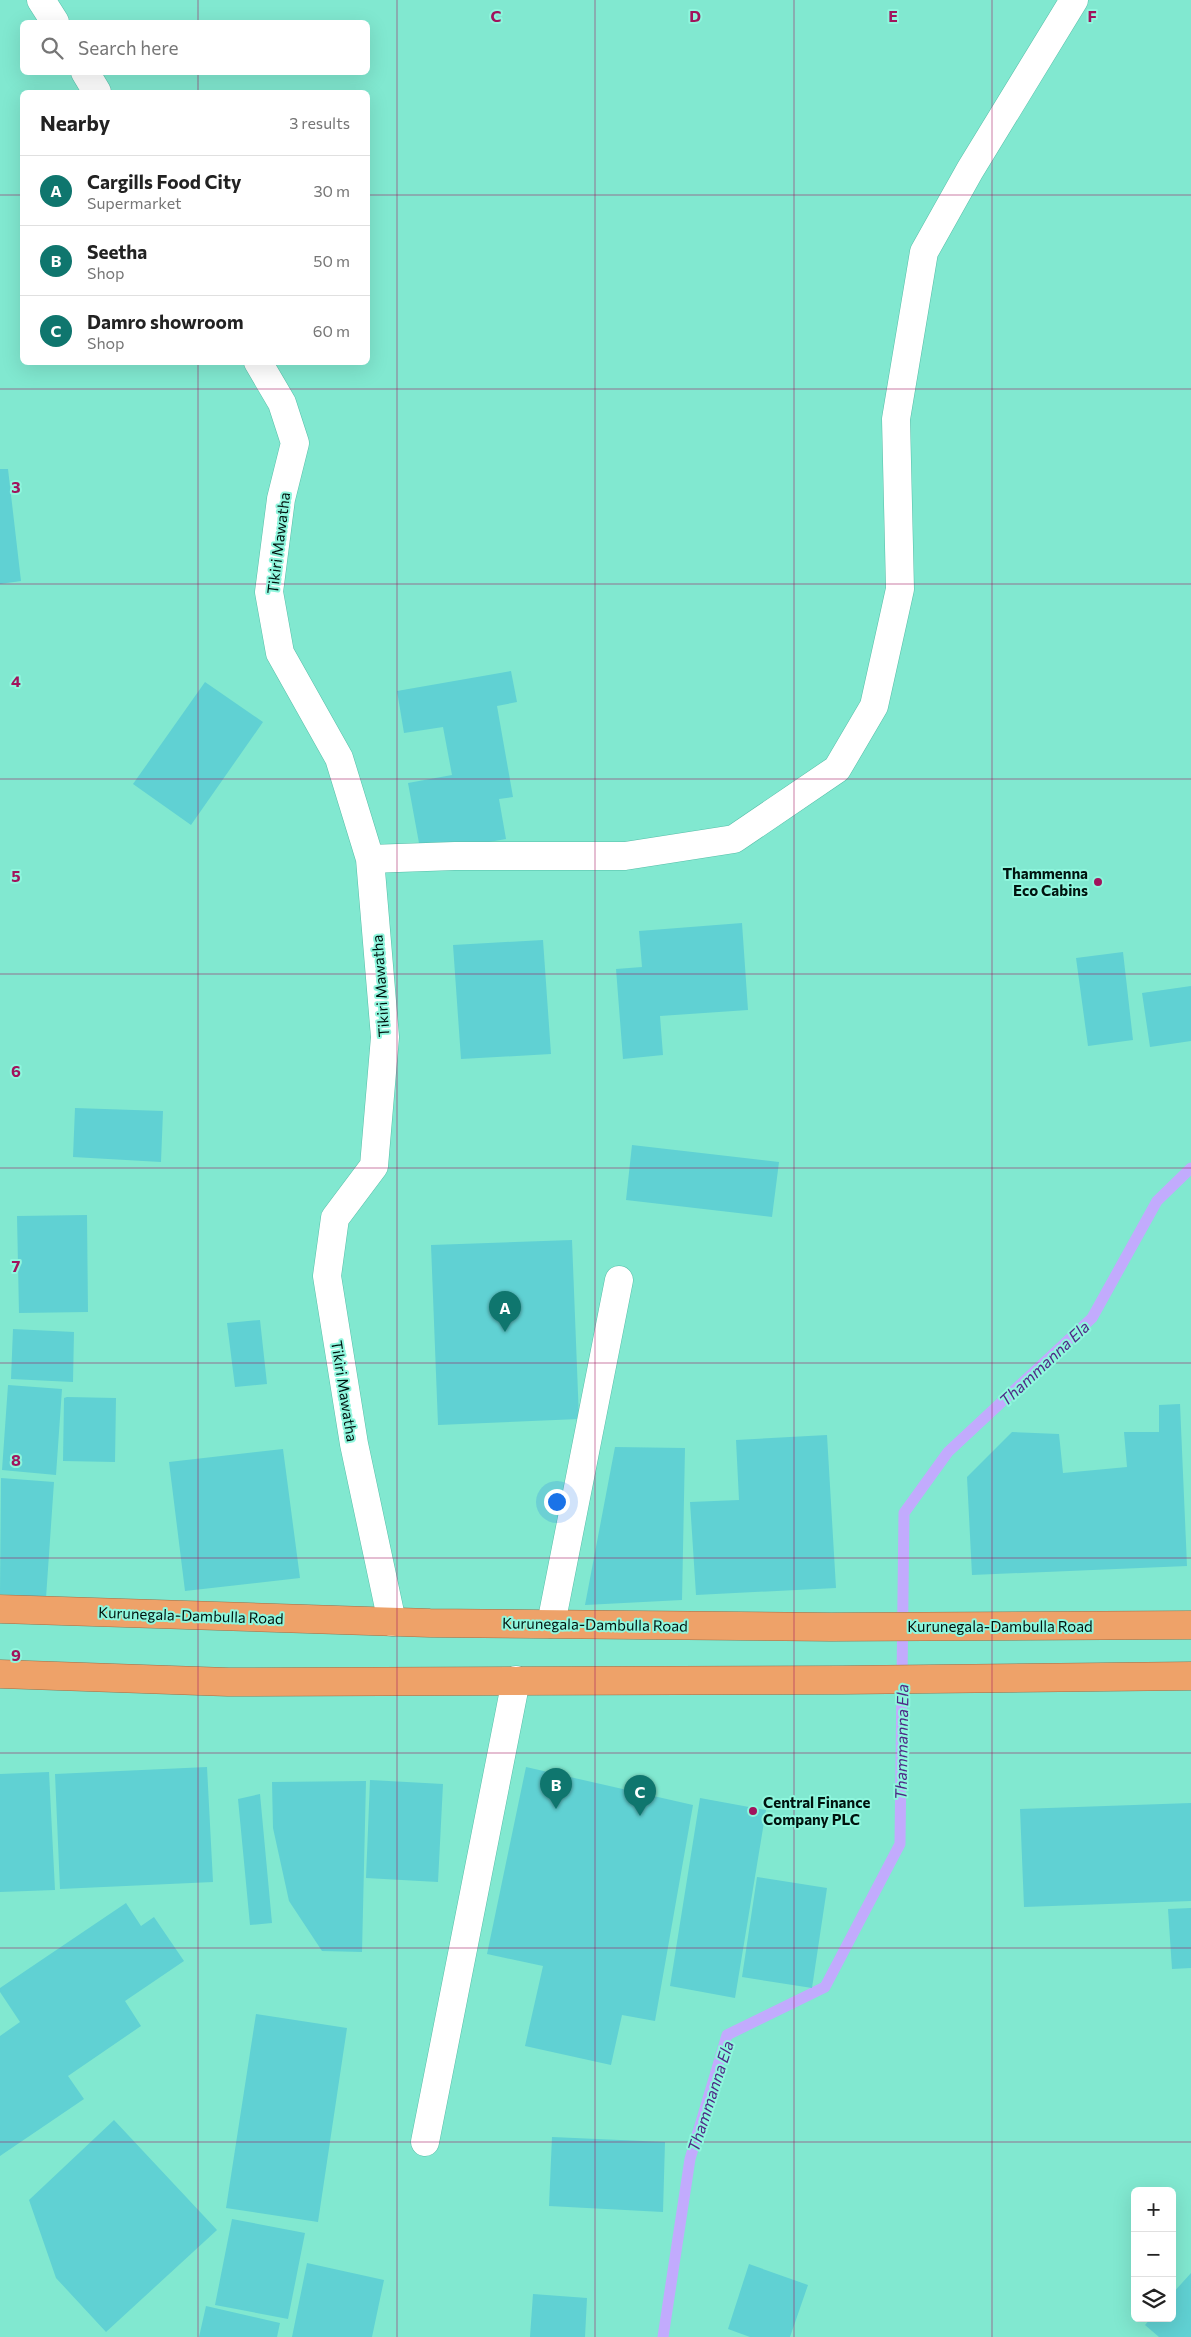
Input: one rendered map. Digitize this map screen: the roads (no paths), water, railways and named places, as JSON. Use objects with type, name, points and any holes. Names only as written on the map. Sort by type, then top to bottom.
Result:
[{"type":"highway","name":"Kurunegala-Dambulla Road","points":[[0,1609],[392,1622],[831,1627],[1191,1625]]},
{"type":"highway","points":[[0,1674],[228,1682],[843,1680],[1191,1676]]},
{"type":"street","points":[[41,0],[53,20]]},
{"type":"street","points":[[370,859],[455,856],[625,856],[734,839],[837,769],[874,706],[900,588],[896,492],[896,419],[924,252],[970,170],[1074,0]]},
{"type":"street","points":[[87,75],[96,90]]},
{"type":"street","name":"Tikiri Mawatha","points":[[260,365],[282,403],[295,442],[281,499],[270,592],[280,653],[339,758],[370,859],[385,1037],[374,1166],[335,1218],[327,1276],[354,1444],[392,1622]]},
{"type":"street","points":[[552,1624],[619,1280]]},
{"type":"street","points":[[425,2142],[516,1680]]},
{"type":"waterway","name":"Thammanna Ela","points":[[663,2337],[690,2159],[727,2035],[825,1987],[900,1844],[904,1513],[948,1452],[1092,1318],[1157,1201],[1191,1168]]},
{"type":"place","name":"Thammenna Eco Cabins","points":[[1098,882]]},
{"type":"place","name":"Cargills Food City","points":[[505,1332]]},
{"type":"place","name":"Seetha","points":[[556,1809]]},
{"type":"place","name":"Central Finance Company PLC","points":[[753,1811]]},
{"type":"place","name":"Damro showroom","points":[[640,1816]]}]
